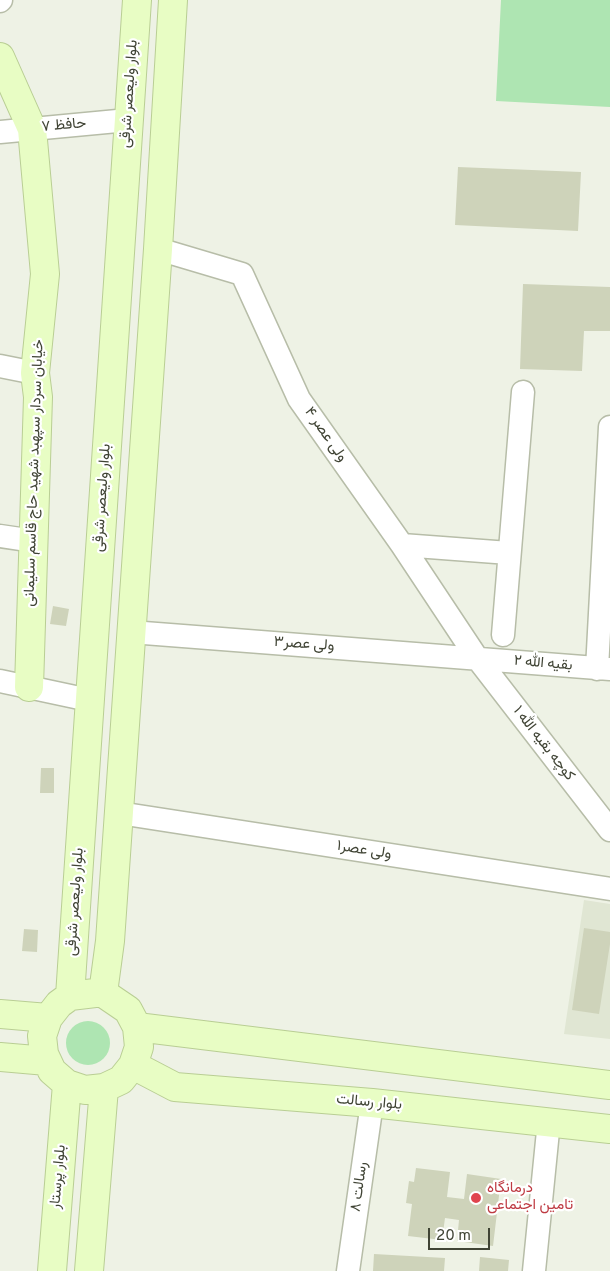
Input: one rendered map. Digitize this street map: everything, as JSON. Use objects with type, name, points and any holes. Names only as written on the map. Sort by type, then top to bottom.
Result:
[{"type":"main road","name":"بلوار ولیعصر شرقی","points":[[70,996],[136,0]]},
{"type":"main road","points":[[103,993],[110,941],[158,249],[173,0]]},
{"type":"main road","name":"خیابان سردار سپهبد شهید حاج قاسم سلیمانی","points":[[0,57],[32,129],[45,274],[35,373],[38,397],[29,687]]},
{"type":"main road","points":[[123,198],[161,201]]},
{"type":"main road","points":[[95,992],[103,993],[128,1010],[137,1027],[139,1047],[133,1065],[121,1080],[104,1088],[85,1090],[67,1084],[52,1071],[44,1054],[42,1036],[48,1018],[59,1004],[70,996],[95,992]]},
{"type":"main road","points":[[0,1014],[48,1018]]},
{"type":"main road","points":[[137,1027],[610,1085]]},
{"type":"main road","points":[[0,1057],[47,1061]]},
{"type":"main road","name":"بلوار رسالت","points":[[133,1065],[175,1087],[372,1103],[610,1129]]},
{"type":"main road","name":"بلوار پرستار","points":[[52,1271],[67,1084]]},
{"type":"main road","points":[[89,1271],[104,1088]]},
{"type":"street","name":"حافظ ۷","points":[[0,132],[128,120]]},
{"type":"street","name":"ولی عصر ۴","points":[[158,249],[242,274],[299,399],[402,545],[477,658]]},
{"type":"street","points":[[0,366],[35,373]]},
{"type":"street","points":[[503,635],[523,392]]},
{"type":"street","points":[[604,669],[610,435]]},
{"type":"street","points":[[0,536],[34,541]]},
{"type":"street","points":[[402,545],[509,553]]},
{"type":"street","name":"ولی عصر۳","points":[[131,632],[477,658]]},
{"type":"street","name":"بقیه الله ۲","points":[[477,658],[604,669]]},
{"type":"street","name":"کوچه بقیه الله ۱","points":[[477,658],[610,830]]},
{"type":"street","points":[[0,681],[89,700]]},
{"type":"street","name":"ولی عصر۱","points":[[119,813],[610,890]]},
{"type":"street","name":"رسالت ۸","points":[[348,1271],[372,1103]]},
{"type":"street","points":[[534,1271],[549,1121]]},
{"type":"shaded area","points":[[584,900],[610,904],[610,1039],[564,1034]]},
{"type":"green space","points":[[501,0],[610,0],[610,107],[496,101]]},
{"type":"green space","points":[[88,1021],[100,1025],[106,1031],[110,1043],[106,1055],[100,1061],[88,1065],[76,1061],[70,1055],[66,1043],[70,1031],[76,1025]]},
{"type":"building","points":[[458,167],[581,172],[578,231],[455,225]]},
{"type":"building","points":[[523,284],[610,287],[610,331],[584,331],[582,371],[520,369]]},
{"type":"building","points":[[53,606],[69,609],[66,626],[50,624]]},
{"type":"building","points":[[41,768],[54,768],[54,793],[40,793]]},
{"type":"building","points":[[584,928],[610,932],[610,944],[599,1014],[572,1010]]},
{"type":"building","points":[[24,929],[38,930],[37,952],[22,951]]},
{"type":"building","points":[[416,1168],[450,1172],[447,1197],[464,1199],[467,1174],[501,1179],[493,1246],[457,1241],[459,1220],[445,1218],[442,1240],[408,1236],[412,1204],[406,1203],[409,1181],[414,1182]]},
{"type":"building","points":[[374,1254],[445,1258],[444,1271],[373,1271]]},
{"type":"building","points":[[480,1257],[509,1260],[508,1271],[479,1271]]},
{"type":"place","name":"درمانگاه تامین اجتماعی","points":[[476,1198]]}]
